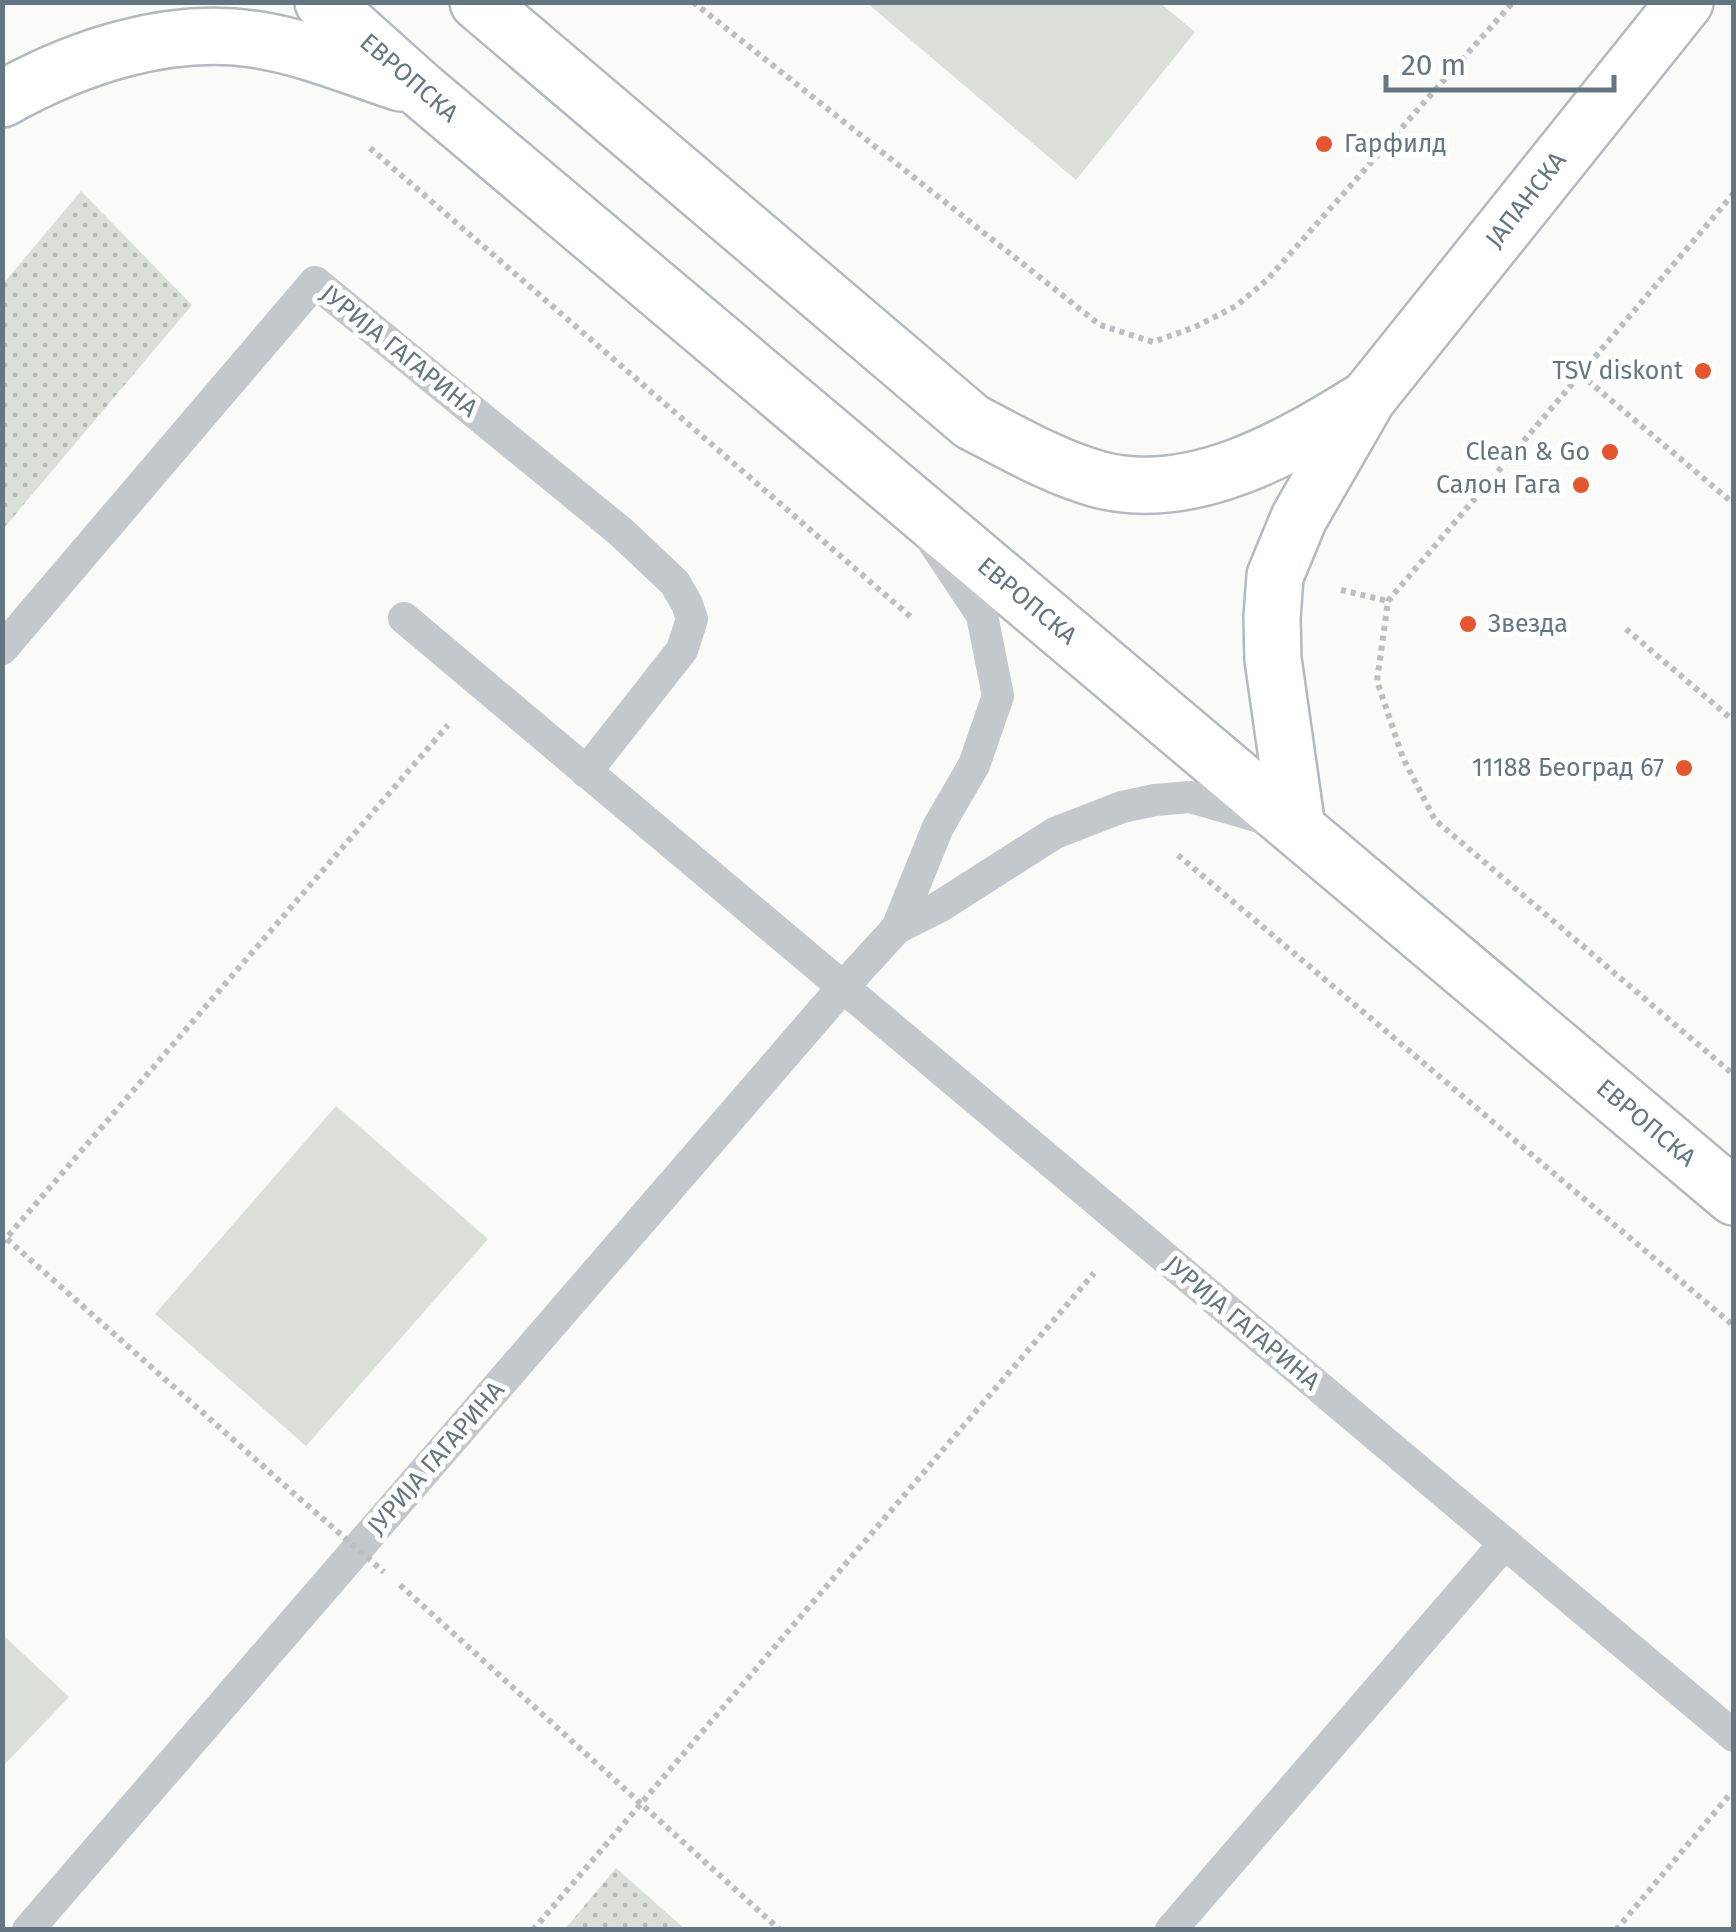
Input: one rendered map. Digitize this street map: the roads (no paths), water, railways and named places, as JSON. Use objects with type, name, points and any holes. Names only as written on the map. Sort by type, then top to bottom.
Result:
[{"type":"street","name":"ЕВРОПСКА","points":[[323,2],[420,89],[1734,1196]]},
{"type":"street","name":"ЈАПАНСКА","points":[[1297,828],[1272,658],[1274,576],[1312,492],[1368,398],[1685,2]]},
{"type":"street","name":"ЈАПАНСКА","points":[[492,10],[972,422],[1043,460],[1100,480],[1161,485],[1222,472],[1319,429],[1368,398]]},
{"type":"street","points":[[2,99],[33,82],[105,54],[178,38],[215,36],[256,39],[420,89]]},
{"type":"lane","name":"ЈУРИЈА ГАГАРИНА","points":[[2,649],[315,282],[621,532],[676,583],[692,619],[682,650],[586,772]]},
{"type":"lane","name":"ЈУРИЈА ГАГАРИНА","points":[[898,928],[938,827],[974,766],[998,696],[982,615],[902,496]]},
{"type":"lane","name":"ЈУРИЈА ГАГАРИНА","points":[[404,618],[1734,1736]]},
{"type":"lane","name":"ЈУРИЈА ГАГАРИНА","points":[[28,1930],[842,987],[898,928],[939,907],[1055,833],[1122,807],[1190,797],[1297,828]]},
{"type":"lane","points":[[1171,1930],[1504,1543]]},
{"type":"place","name":"Гарфилд","points":[[1324,144]]},
{"type":"place","name":"TSV diskont","points":[[1703,371]]},
{"type":"place","name":"Clean & Go","points":[[1610,452]]},
{"type":"place","name":"Салон Гага","points":[[1581,485]]},
{"type":"place","name":"Звезда","points":[[1468,624]]},
{"type":"place","name":"11188 Београд 67","points":[[1684,768]]}]
